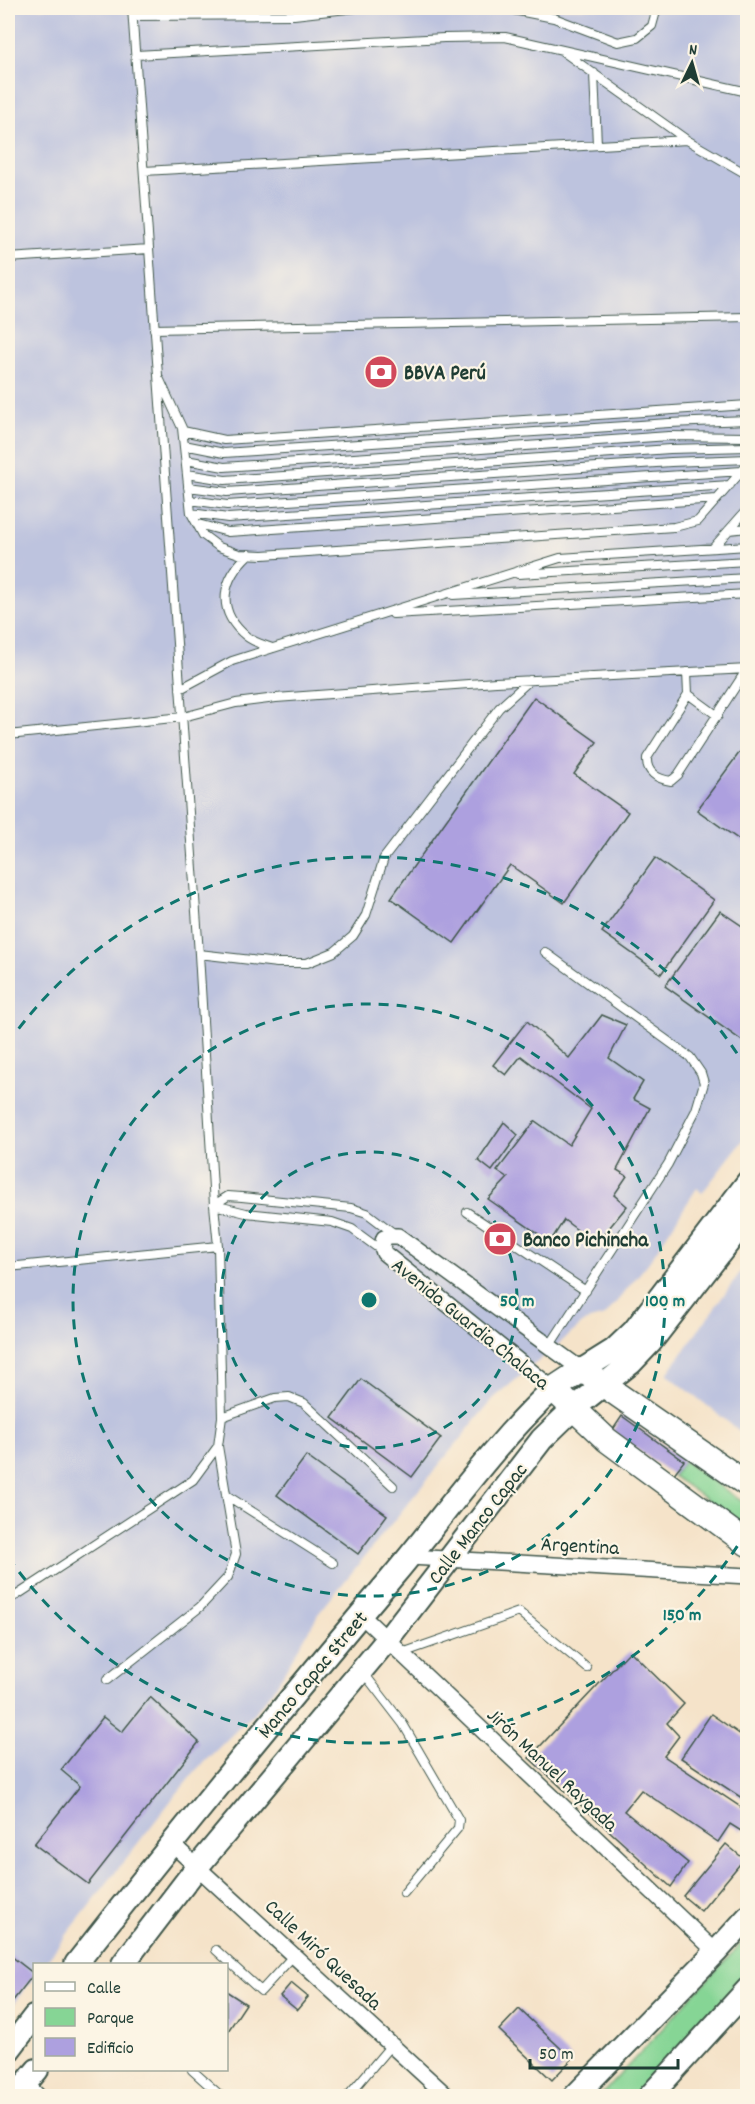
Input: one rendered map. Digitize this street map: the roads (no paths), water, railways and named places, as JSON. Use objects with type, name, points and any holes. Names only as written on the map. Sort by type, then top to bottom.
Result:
[{"type":"main road","points":[[554,1389],[614,1350],[633,1331],[747,1182]]},
{"type":"main road","name":"Calle Manco Capac","points":[[394,1647],[448,1559],[542,1439],[573,1409],[631,1363],[650,1343],[747,1217]]},
{"type":"main road","name":"Avenida Guardia Chalaca","points":[[582,1370],[747,1485]]},
{"type":"main road","name":"Avenida Guardia Chalaca","points":[[554,1389],[607,1440],[747,1544]]},
{"type":"main road","name":"Manco Capac Street","points":[[78,1963],[171,1843],[410,1557],[506,1436],[554,1389]]},
{"type":"main road","name":"Manco Capac Street","points":[[125,1963],[198,1866],[362,1671],[394,1647]]},
{"type":"main road","points":[[575,2097],[747,1917]]},
{"type":"main road","points":[[654,2095],[747,1989]]},
{"type":"main road","points":[[8,2052],[33,2018]]},
{"type":"street","name":"Avenida Guardia Chalaca","points":[[554,1389],[384,1253],[382,1246],[384,1238],[398,1236],[582,1370]]},
{"type":"street","points":[[473,1323],[489,1302]]},
{"type":"street","name":"Argentina","points":[[410,1557],[747,1576]]},
{"type":"street","name":"Jirón Manuel Raygada","points":[[361,1615],[716,1952]]},
{"type":"street","name":"Calle Miró Quesada","points":[[171,1843],[447,2097]]},
{"type":"lane","points":[[106,1680],[200,1607],[228,1577],[236,1554],[218,1446],[222,1417],[218,1246],[133,12],[294,15],[356,8]]},
{"type":"lane","points":[[504,8],[554,18],[618,42],[637,38],[652,26],[657,8]]},
{"type":"lane","points":[[136,55],[505,37],[747,92]]},
{"type":"lane","points":[[558,49],[687,140],[747,175]]},
{"type":"lane","points":[[594,73],[597,145]]},
{"type":"lane","points":[[144,171],[687,140]]},
{"type":"lane","points":[[8,258],[149,249]]},
{"type":"lane","points":[[154,329],[747,317]]},
{"type":"lane","points":[[158,376],[183,431],[191,513],[203,535],[219,547],[239,554],[263,555],[674,527],[698,521],[745,468]]},
{"type":"lane","points":[[183,431],[224,440],[747,405]]},
{"type":"lane","points":[[184,445],[225,453],[669,423],[747,420]]},
{"type":"lane","points":[[186,460],[224,467],[669,436],[747,437]]},
{"type":"lane","points":[[187,474],[225,480],[670,449],[747,447]]},
{"type":"lane","points":[[188,487],[227,492],[671,462],[747,459]]},
{"type":"lane","points":[[190,500],[227,505],[745,468]]},
{"type":"lane","points":[[191,513],[228,518],[730,485]]},
{"type":"lane","points":[[198,524],[228,532],[717,499]]},
{"type":"lane","points":[[713,548],[744,513],[747,513]]},
{"type":"lane","points":[[729,530],[747,528]]},
{"type":"lane","points":[[180,689],[232,661],[560,558],[747,546]]},
{"type":"lane","points":[[249,554],[236,567],[226,587],[227,610],[236,626],[248,638],[272,648]]},
{"type":"lane","points":[[507,575],[747,561]]},
{"type":"lane","points":[[439,596],[747,578]]},
{"type":"lane","points":[[381,614],[747,594]]},
{"type":"lane","points":[[687,672],[688,694],[647,758],[646,765],[649,771],[663,780],[671,781],[678,775],[747,669]]},
{"type":"lane","points":[[8,735],[183,717],[236,703],[276,698],[530,680],[747,669]]},
{"type":"lane","points":[[199,954],[276,963],[307,963],[334,952],[354,936],[366,915],[384,858],[499,708],[530,680]]},
{"type":"lane","points":[[688,694],[718,716]]},
{"type":"lane","points":[[545,952],[690,1057],[701,1073],[704,1083],[696,1110],[668,1164],[550,1345]]},
{"type":"lane","points":[[214,1205],[228,1196],[351,1208],[367,1214],[398,1236]]},
{"type":"lane","points":[[214,1205],[246,1213],[332,1222],[352,1228],[384,1253]]},
{"type":"lane","points":[[467,1212],[586,1291]]},
{"type":"lane","points":[[8,1247],[8,1267],[218,1246]]},
{"type":"lane","points":[[222,1417],[275,1398],[289,1397],[303,1404],[393,1486]]},
{"type":"lane","points":[[8,1599],[193,1480],[218,1446]]},
{"type":"lane","points":[[226,1495],[333,1563]]},
{"type":"lane","points":[[394,1647],[519,1612],[587,1668]]},
{"type":"lane","points":[[362,1671],[403,1724],[459,1820],[458,1828],[404,1893]]},
{"type":"lane","points":[[216,1950],[261,1991],[294,1955]]},
{"type":"lane","points":[[348,2097],[392,2045]]},
{"type":"lane","points":[[193,2071],[221,2097]]},
{"type":"place","name":"BBVA Perú","points":[[381,372]]},
{"type":"place","name":"Banco Pichincha","points":[[500,1239]]}]
